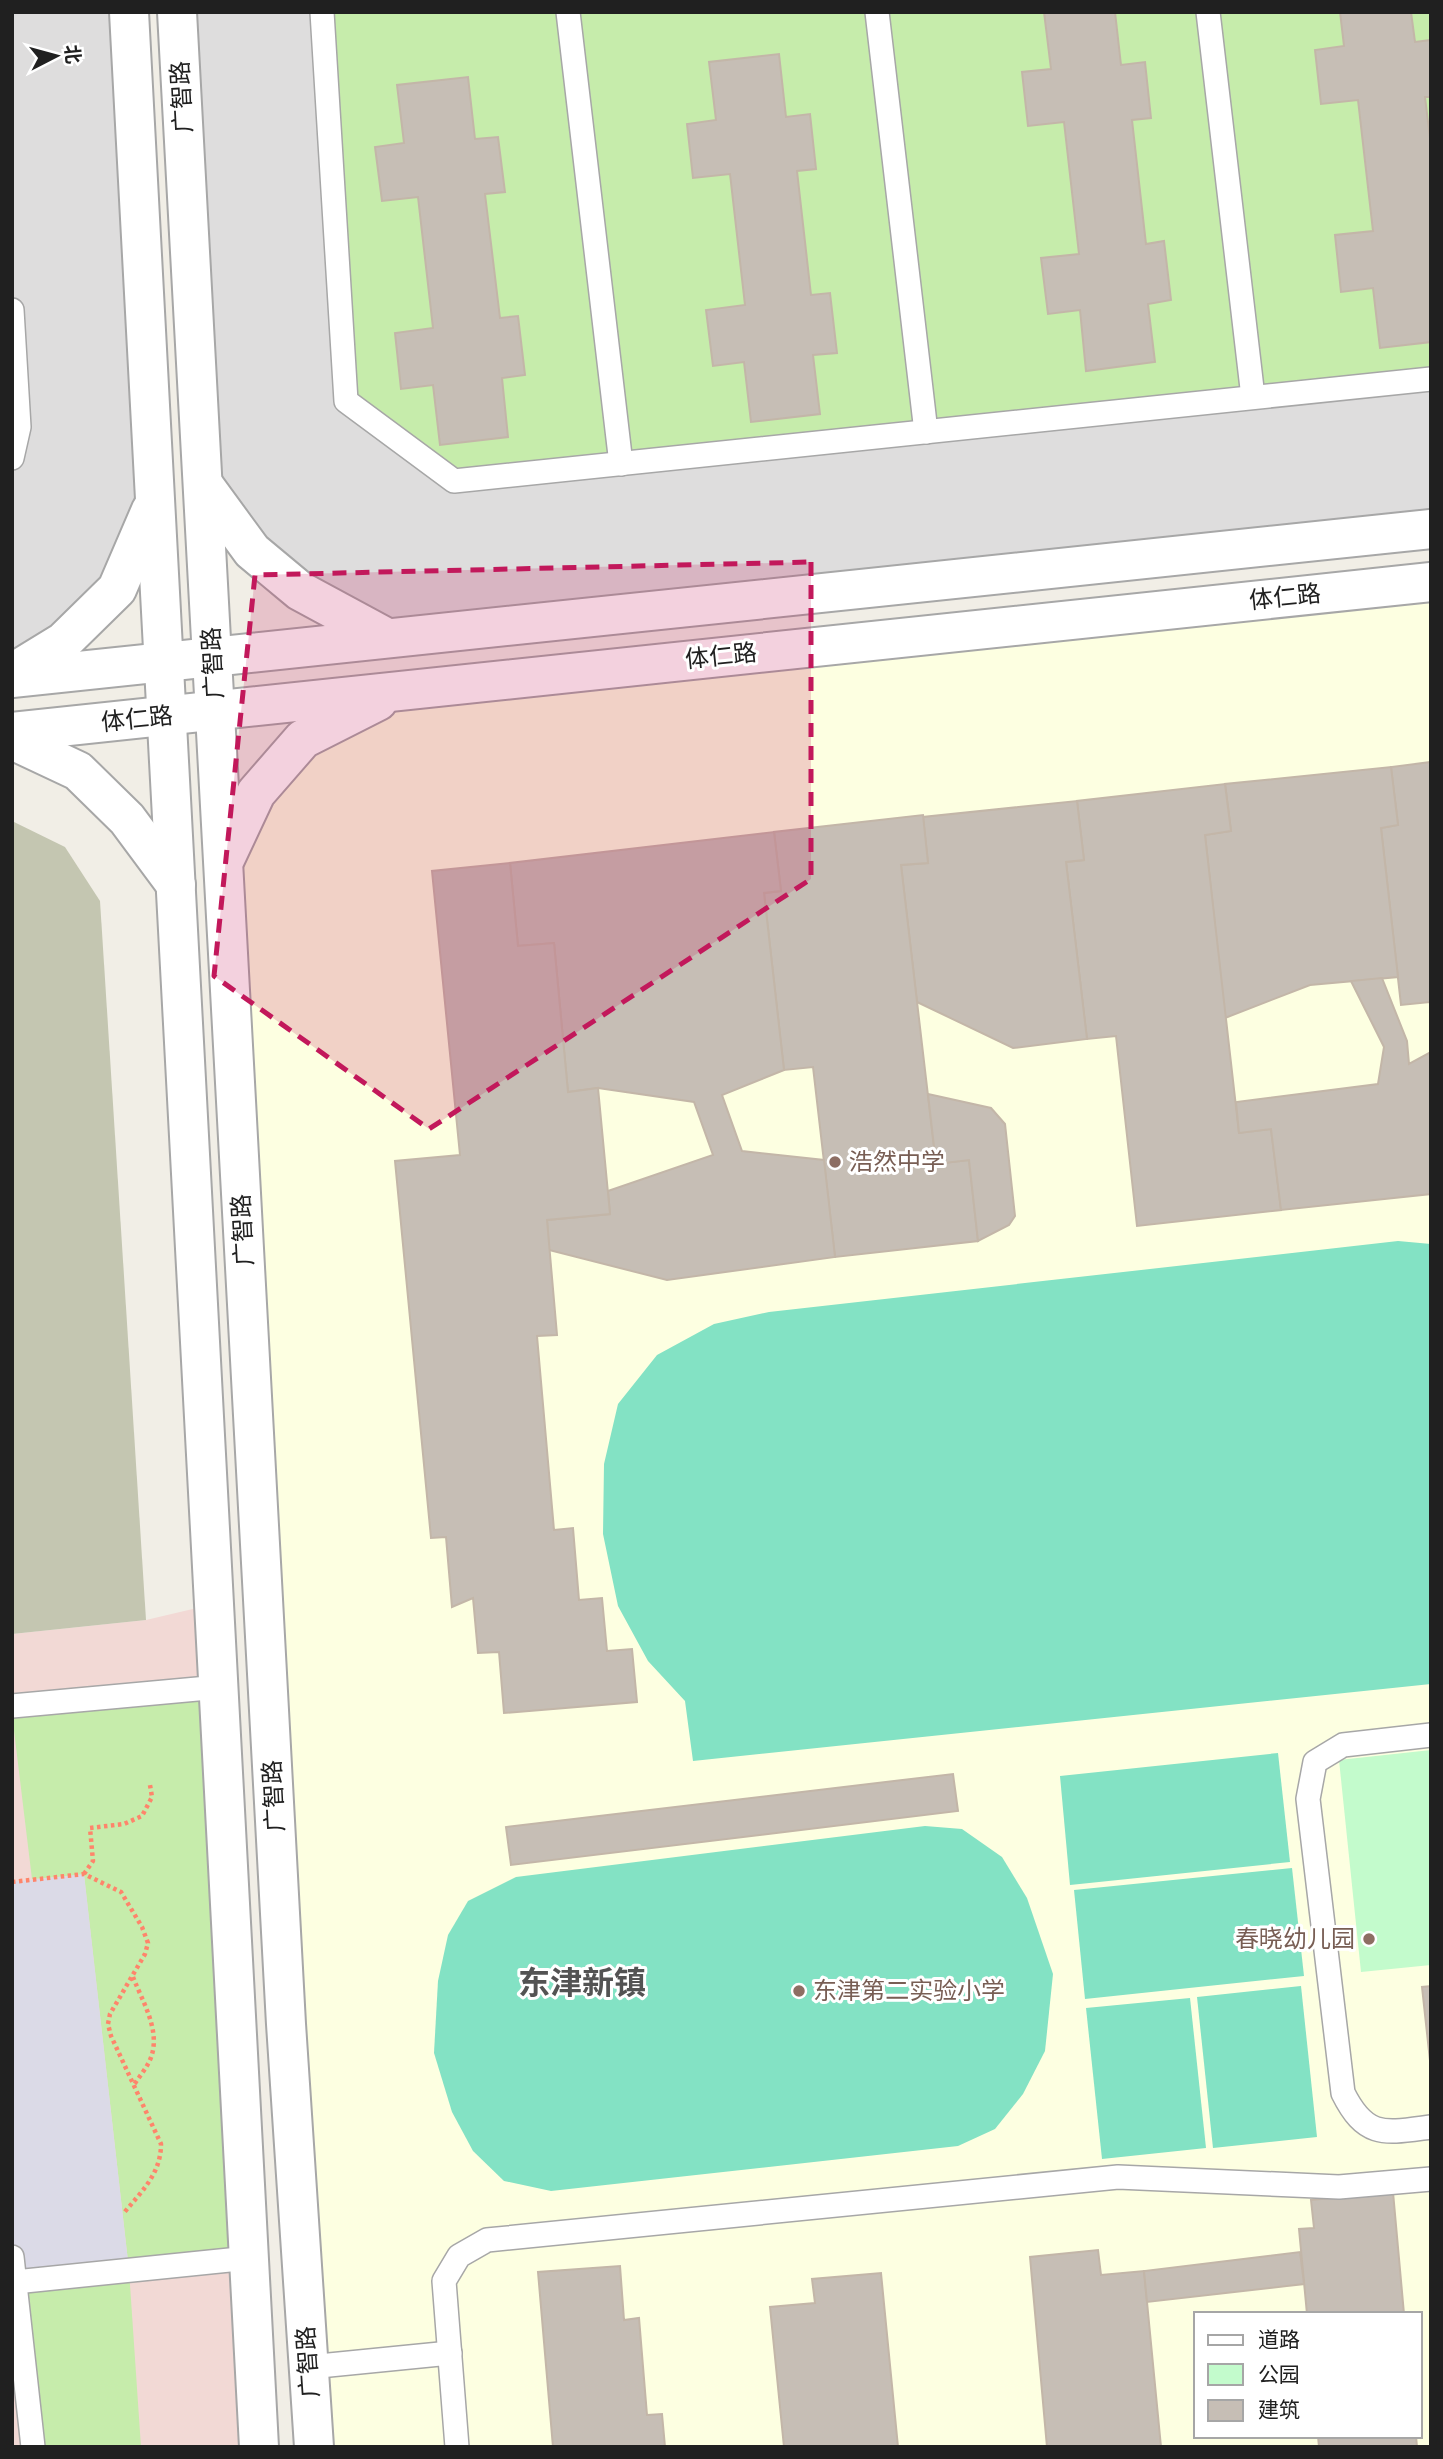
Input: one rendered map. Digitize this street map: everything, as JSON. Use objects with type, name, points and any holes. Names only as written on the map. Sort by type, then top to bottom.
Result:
[{"type":"street","name":"广智路","points":[[129,12],[259,2447]]},
{"type":"street","name":"广智路","points":[[177,12],[286,2024],[314,2447]]},
{"type":"street","points":[[203,484],[251,551],[300,591],[387,638]]},
{"type":"street","points":[[12,676],[63,642],[117,589],[155,502]]},
{"type":"street","points":[[12,676],[1431,529]]},
{"type":"street","name":"体仁路","points":[[12,732],[1431,582]]},
{"type":"street","points":[[223,862],[256,793],[303,739],[401,690]]},
{"type":"street","points":[[12,740],[78,771],[127,819],[176,885]]},
{"type":"lane","points":[[322,12],[346,401],[454,481],[1431,379]]},
{"type":"lane","points":[[568,12],[621,464]]},
{"type":"lane","points":[[877,12],[926,432]]},
{"type":"lane","points":[[1208,12],[1253,397]]},
{"type":"lane","points":[[12,310],[19,427],[12,458]]},
{"type":"lane","points":[[12,1706],[219,1688]]},
{"type":"lane","points":[[1431,1735],[1343,1745],[1315,1762],[1308,1799],[1343,2093],[1353,2115],[1374,2129],[1394,2132],[1431,2127]]},
{"type":"lane","points":[[457,2447],[444,2281],[459,2256],[486,2240],[1118,2177],[1339,2187],[1431,2179]]},
{"type":"lane","points":[[12,2256],[33,2447]]},
{"type":"lane","points":[[15,2282],[249,2258]]},
{"type":"lane","points":[[309,2367],[450,2353]]},
{"type":"path","points":[[84,1874],[93,1861],[90,1828],[124,1824],[142,1816],[152,1797],[150,1785]]},
{"type":"path","points":[[12,1882],[84,1874],[121,1892],[142,1927],[148,1943],[145,1954],[110,2014],[108,2024],[161,2144],[161,2160],[152,2178],[123,2214]]},
{"type":"path","points":[[132,1976],[153,2026],[155,2044],[150,2061],[134,2085]]},
{"type":"highlighted area","points":[[811,562],[811,879],[429,1129],[214,976],[255,575]]},
{"type":"shaded area","points":[[12,12],[125,12],[155,502],[117,589],[12,673]]},
{"type":"shaded area","points":[[177,12],[1431,12],[1431,529],[387,638],[300,591],[203,484]]},
{"type":"shaded area","name":"浩然中学","points":[[1431,582],[1431,2447],[314,2447],[223,862],[256,793],[401,690]]},
{"type":"shaded area","points":[[12,821],[65,847],[100,901],[146,1620],[12,1634]]},
{"type":"shaded area","points":[[214,1604],[259,2447],[12,2447],[12,1634],[146,1620]]},
{"type":"shaded area","points":[[84,1874],[129,2270],[15,2282],[12,2257],[12,1882]]},
{"type":"green space","points":[[322,12],[1431,12],[1431,379],[454,481],[346,401]]},
{"type":"green space","points":[[1398,1241],[1431,1244],[1431,1684],[693,1761],[685,1701],[648,1661],[618,1606],[603,1534],[604,1464],[618,1404],[657,1355],[714,1324],[769,1312]]},
{"type":"green space","points":[[219,1687],[249,2258],[129,2270],[84,1875],[32,1879],[12,1714]]},
{"type":"green space","points":[[1431,1750],[1431,1965],[1361,1972],[1339,1760]]},
{"type":"green space","points":[[1278,1753],[1290,1862],[1070,1885],[1060,1776]]},
{"type":"green space","points":[[925,1826],[962,1829],[1002,1857],[1027,1898],[1053,1974],[1045,2051],[1023,2094],[995,2129],[958,2146],[551,2191],[504,2181],[473,2151],[452,2112],[434,2053],[438,1981],[448,1935],[468,1901],[516,1877]]},
{"type":"green space","points":[[1292,1868],[1304,1976],[1085,1999],[1074,1890]]},
{"type":"green space","points":[[1301,1986],[1317,2137],[1213,2148],[1197,1997]]},
{"type":"green space","points":[[1190,1998],[1206,2148],[1102,2159],[1086,2008]]},
{"type":"green space","points":[[129,2270],[141,2447],[33,2447],[15,2282]]},
{"type":"building","points":[[1044,12],[1115,12],[1121,65],[1145,62],[1151,118],[1132,120],[1146,244],[1164,241],[1171,300],[1148,304],[1155,362],[1086,371],[1080,310],[1048,314],[1041,258],[1079,254],[1064,122],[1028,126],[1022,72],[1051,69]]},
{"type":"building","points":[[1340,12],[1411,12],[1415,42],[1431,40],[1431,97],[1425,97],[1431,146],[1431,342],[1380,348],[1373,288],[1341,292],[1335,235],[1373,231],[1358,100],[1321,104],[1315,50],[1344,46]]},
{"type":"building","points":[[779,54],[786,117],[810,114],[816,169],[797,171],[811,295],[830,293],[837,353],[813,355],[820,414],[751,422],[744,362],[713,366],[706,310],[745,305],[730,174],[693,178],[687,124],[716,120],[709,62]]},
{"type":"building","points":[[468,77],[475,139],[498,137],[505,192],[485,194],[500,318],[518,316],[525,375],[502,378],[508,437],[440,445],[433,385],[401,389],[395,333],[433,328],[418,197],[382,201],[375,147],[404,143],[397,85]]},
{"type":"building","points":[[1431,762],[1431,1009],[1430,1002],[1401,1005],[1381,828],[1398,825],[1391,767]]},
{"type":"building","points":[[1391,767],[1398,825],[1381,828],[1398,977],[1310,985],[1225,1018],[1205,835],[1231,831],[1225,784]]},
{"type":"building","points":[[1225,784],[1231,831],[1205,835],[1239,1133],[1271,1129],[1281,1210],[1137,1226],[1116,1036],[1087,1039],[1066,862],[1084,860],[1077,801]]},
{"type":"building","points":[[1077,801],[1084,860],[1066,862],[1087,1039],[1013,1048],[917,1002],[901,865],[928,863],[923,817]]},
{"type":"building","points":[[923,815],[928,863],[901,865],[936,1164],[969,1160],[978,1241],[835,1257],[813,1067],[784,1070],[764,893],[781,891],[774,832]]},
{"type":"building","points":[[774,832],[781,891],[764,893],[784,1070],[722,1095],[742,1151],[824,1160],[835,1257],[667,1280],[549,1250],[547,1220],[610,1214],[608,1191],[713,1155],[694,1102],[598,1088],[568,1092],[554,943],[518,946],[510,863]]},
{"type":"building","points":[[510,863],[518,946],[554,943],[568,1092],[598,1088],[610,1214],[547,1220],[557,1335],[537,1336],[554,1530],[573,1528],[579,1600],[602,1598],[607,1651],[632,1649],[637,1702],[504,1713],[499,1652],[478,1653],[473,1598],[452,1607],[446,1537],[431,1538],[395,1161],[460,1155],[432,871]]},
{"type":"building","points":[[1382,978],[1407,1041],[1409,1064],[1431,1052],[1431,1194],[1281,1210],[1271,1129],[1239,1133],[1236,1102],[1378,1084],[1384,1047],[1351,981]]},
{"type":"building","points":[[928,1094],[991,1108],[1005,1124],[1015,1216],[1009,1225],[978,1241],[969,1160],[936,1164]]},
{"type":"building","points":[[953,1774],[958,1811],[511,1865],[506,1827]]},
{"type":"building","points":[[1431,1986],[1431,2070],[1422,1987]]},
{"type":"building","points":[[1393,2192],[1404,2312],[1307,2312],[1299,2229],[1314,2228],[1311,2200]]},
{"type":"building","points":[[1098,2250],[1101,2275],[1144,2271],[1161,2447],[1047,2447],[1030,2257]]},
{"type":"building","points":[[1300,2252],[1304,2284],[1147,2302],[1144,2271]]},
{"type":"building","points":[[620,2266],[624,2320],[639,2318],[647,2415],[662,2414],[665,2447],[553,2447],[538,2272]]},
{"type":"building","points":[[881,2273],[898,2447],[784,2447],[770,2307],[815,2303],[812,2279]]},
{"type":"building","points":[[1318,2438],[1416,2438],[1417,2447],[1319,2447]]},
{"type":"place","name":"浩然中学","points":[[835,1162]]},
{"type":"place","name":"春晓幼儿园","points":[[1369,1939]]},
{"type":"place","name":"东津第二实验小学","points":[[799,1991]]},
{"type":"district","name":"东津新镇","points":[[582,1983]]}]
